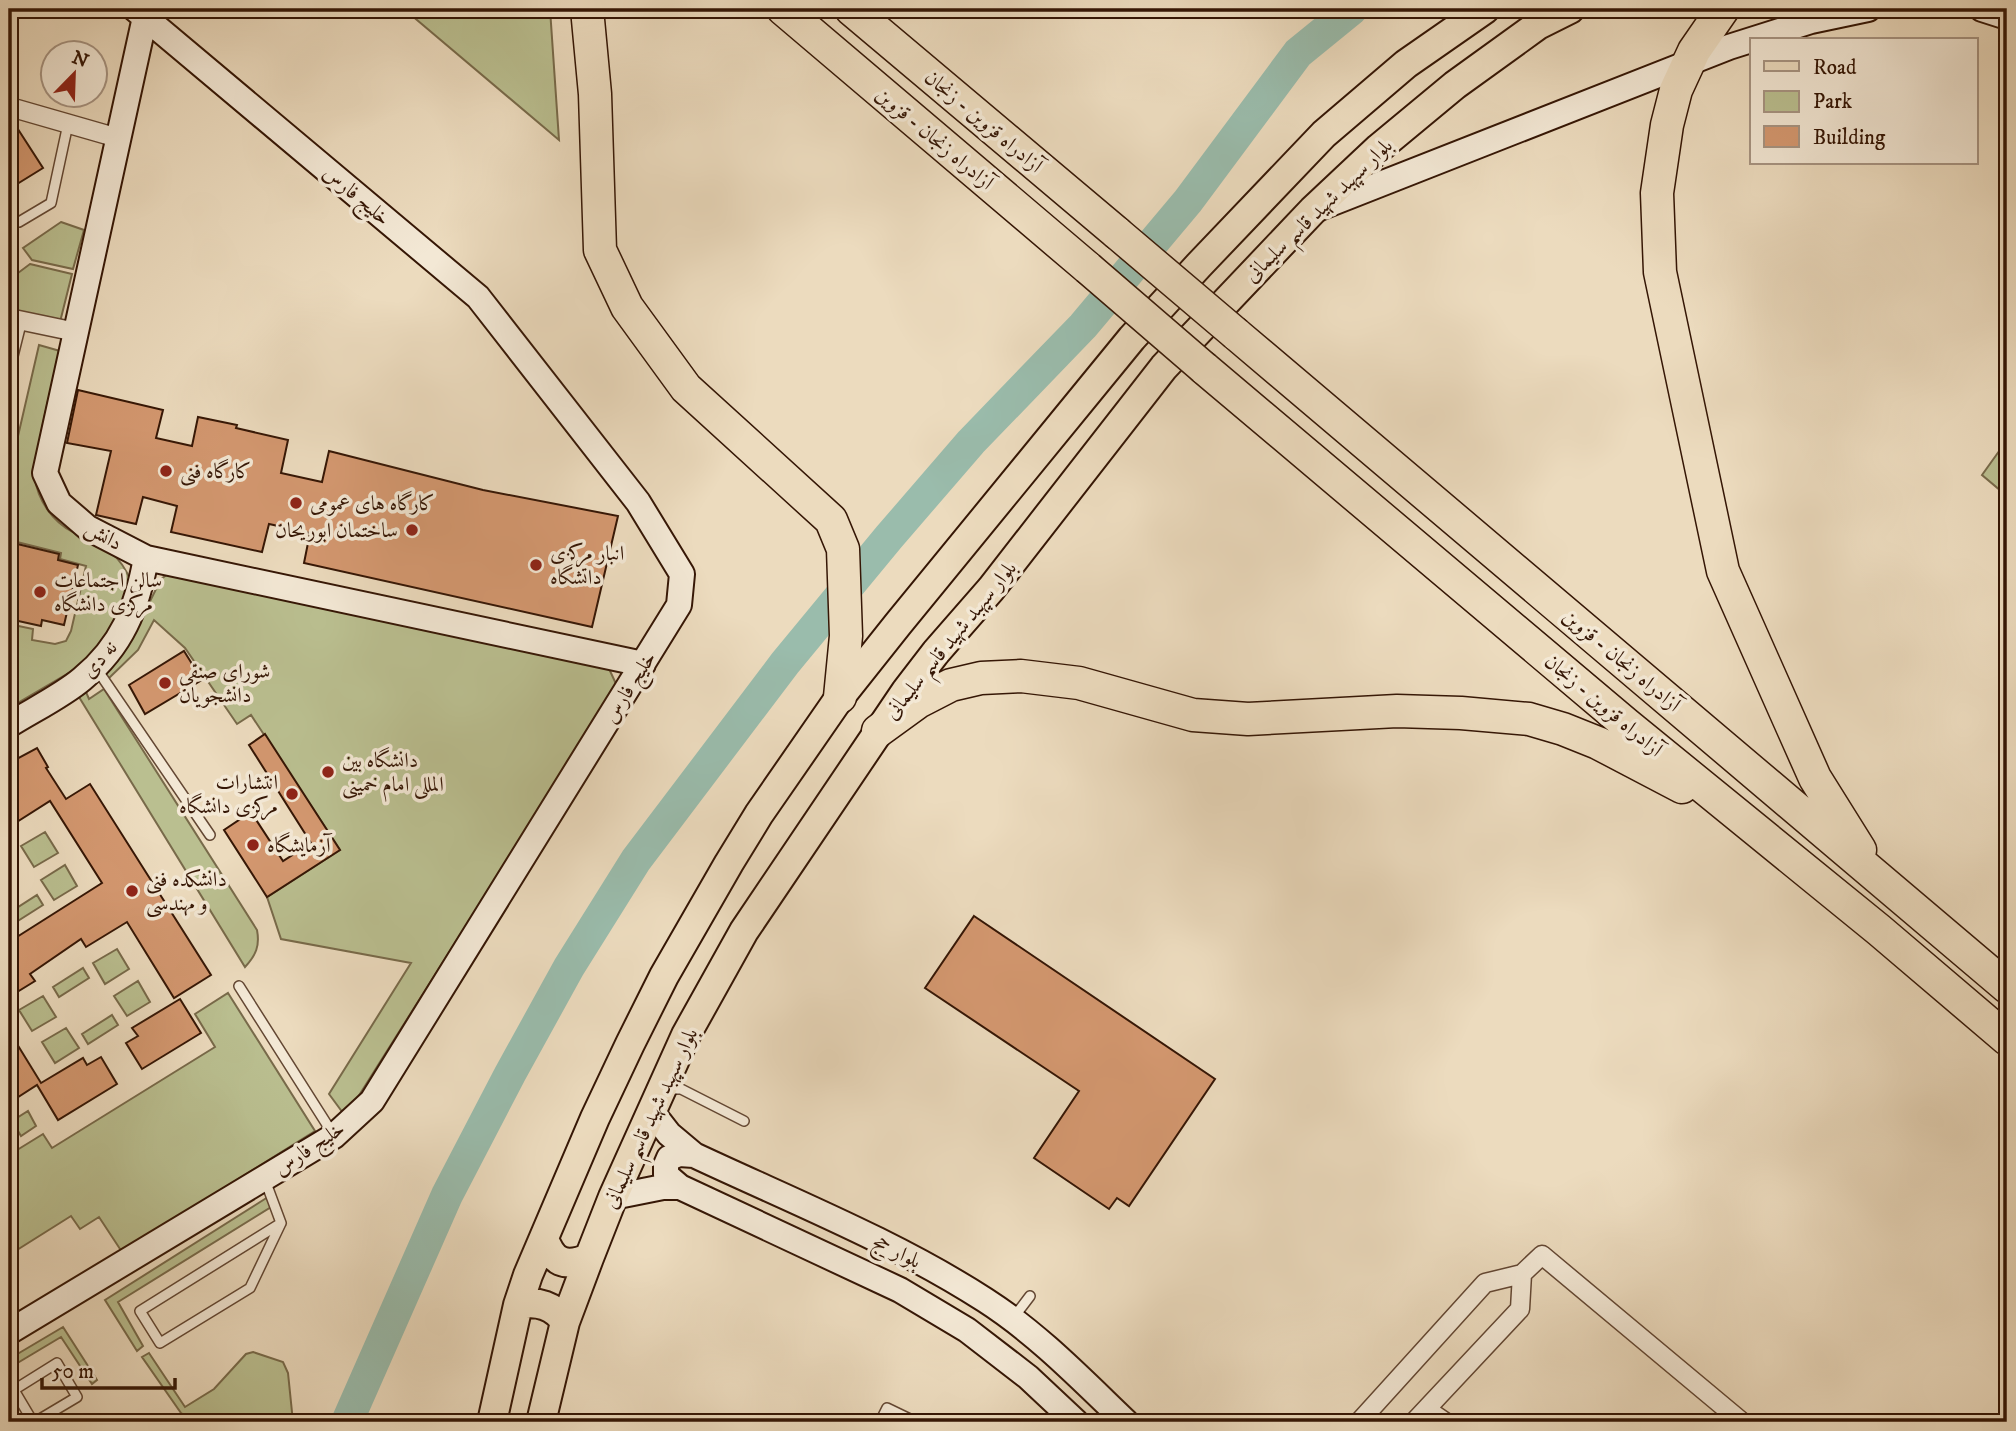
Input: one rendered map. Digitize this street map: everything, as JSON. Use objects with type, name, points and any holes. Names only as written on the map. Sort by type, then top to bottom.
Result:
[{"type":"highway","points":[[587,9],[595,94],[600,250],[627,307],[686,388],[831,520],[844,549],[846,636],[840,697]]},
{"type":"highway","name":"آزادراه زنجان - قزوین","points":[[783,9],[1204,368]]},
{"type":"highway","name":"آزادراه قزوین - زنجان","points":[[851,9],[1236,334]]},
{"type":"highway","points":[[1723,9],[1694,51],[1676,90],[1667,125],[1657,193],[1660,272],[1723,571],[1815,778],[1878,877]]},
{"type":"highway","name":"آزادراه زنجان - قزوین","points":[[1236,334],[2007,987]]},
{"type":"highway","name":"آزادراه قزوین - زنجان","points":[[1204,368],[1615,715],[1879,930],[2007,1039]]},
{"type":"highway","points":[[878,731],[918,702],[951,685],[981,678],[1021,676],[1079,683],[1193,715],[1248,719],[1397,711],[1529,719],[1598,743],[1742,819]]},
{"type":"main road","name":"بلوار سپهبد شهید قاسم سلیمانی","points":[[492,1422],[528,1275],[595,1118],[664,976],[729,863],[840,697],[1132,338],[1199,265],[1324,134],[1406,64],[1485,9]]},
{"type":"main road","name":"بلوار سپهبد شهید قاسم سلیمانی","points":[[541,1422],[565,1322],[612,1196],[686,1035],[744,931],[878,731],[936,652],[991,589],[1164,367],[1313,210],[1379,148],[1455,85],[1538,25],[1570,9]]},
{"type":"main road","points":[[544,1239],[549,1252],[556,1259],[566,1263],[589,1258]]},
{"type":"main road","points":[[519,1305],[528,1303],[550,1307],[560,1314],[565,1322]]},
{"type":"street","points":[[1757,38],[1811,21],[1868,9]]},
{"type":"street","points":[[1982,9],[2007,17]]},
{"type":"street","name":"دانش","points":[[140,13],[118,138],[45,473],[60,503],[88,528],[146,558],[643,664]]},
{"type":"street","name":"خلیج فارس","points":[[9,1332],[334,1136],[372,1101],[679,605],[682,575],[638,502],[478,297],[140,13]]},
{"type":"street","points":[[1313,210],[1750,40]]},
{"type":"street","points":[[9,113],[17,109],[118,138]]},
{"type":"street","points":[[15,319],[76,332]]},
{"type":"street","name":"نه دی","points":[[9,725],[81,681],[108,655],[127,624],[140,592],[146,558]]},
{"type":"street","name":"بلوار حج","points":[[655,1102],[669,1134],[694,1155],[916,1260],[986,1301],[1051,1350],[1126,1422]]},
{"type":"street","points":[[680,1187],[666,1175],[669,1158],[679,1154],[694,1155]]},
{"type":"street","points":[[612,1196],[663,1187],[680,1187]]},
{"type":"street","name":"بلوار حج","points":[[680,1187],[900,1290],[945,1316],[1028,1377],[1076,1422]]},
{"type":"street","points":[[1359,1422],[1485,1283],[1522,1274],[1542,1255],[1742,1422]]},
{"type":"street","points":[[1445,1422],[1420,1416],[1520,1309],[1522,1274]]},
{"type":"lane","points":[[19,222],[51,203],[68,124]]},
{"type":"lane","points":[[9,372],[15,319]]},
{"type":"lane","points":[[95,667],[210,835]]},
{"type":"lane","points":[[239,986],[334,1136]]},
{"type":"lane","points":[[655,1102],[668,1088],[681,1089],[744,1121]]},
{"type":"lane","points":[[265,1178],[281,1223],[250,1288],[160,1343],[140,1311],[281,1223]]},
{"type":"lane","points":[[1012,1319],[1030,1296]]},
{"type":"lane","points":[[57,1363],[77,1398],[34,1422],[11,1391],[57,1363]]},
{"type":"lane","points":[[880,1422],[887,1408],[916,1422]]},
{"type":"green space","points":[[404,9],[550,9],[559,140]]},
{"type":"green space","points":[[61,222],[84,230],[73,269],[32,260],[23,248]]},
{"type":"green space","points":[[30,264],[72,274],[60,322],[9,311],[18,273]]},
{"type":"green space","points":[[39,345],[60,351],[37,457],[35,477],[39,494],[47,509],[66,528],[115,556],[131,582],[109,640],[72,671],[9,708],[9,624],[33,629],[32,640],[55,644],[66,641],[71,631],[86,566],[60,559],[61,553],[9,540],[9,475]]},
{"type":"green space","points":[[2007,440],[2007,496],[1982,475]]},
{"type":"green space","points":[[175,569],[605,660],[617,686],[358,1097],[343,1113],[329,1094],[411,963],[281,939],[267,897],[340,850],[251,715],[237,724],[185,648],[154,620],[138,650],[108,679],[101,671],[131,640],[161,579]]},
{"type":"green space","points":[[104,689],[257,930],[256,950],[245,967],[79,697],[86,692],[89,699]]},
{"type":"green space","points":[[45,832],[58,853],[34,867],[21,846]]},
{"type":"green space","points":[[65,865],[77,886],[54,900],[41,880]]},
{"type":"green space","points":[[37,895],[43,905],[13,924],[9,913]]},
{"type":"green space","points":[[117,949],[129,969],[105,984],[93,963]]},
{"type":"green space","points":[[83,968],[89,978],[59,997],[53,987]]},
{"type":"green space","points":[[138,981],[150,1002],[127,1016],[114,996]]},
{"type":"green space","points":[[228,993],[315,1131],[122,1252],[99,1217],[80,1229],[71,1216],[9,1255],[9,1155],[43,1134],[52,1148],[215,1047],[195,1014]]},
{"type":"green space","points":[[43,996],[56,1017],[32,1031],[19,1010]]},
{"type":"green space","points":[[112,1015],[118,1025],[88,1044],[82,1034]]},
{"type":"green space","points":[[66,1028],[79,1048],[55,1063],[42,1042]]},
{"type":"green space","points":[[28,1111],[36,1126],[21,1136],[12,1121]]},
{"type":"green space","points":[[268,1197],[271,1207],[118,1302],[143,1346],[137,1351],[105,1300]]},
{"type":"green space","points":[[63,1327],[97,1380],[92,1384],[61,1337],[9,1368],[9,1359]]},
{"type":"green space","points":[[253,1352],[283,1362],[288,1373],[293,1422],[197,1422],[181,1413],[142,1357],[149,1353],[185,1407],[214,1389],[246,1354]]},
{"type":"building","points":[[14,123],[43,168],[9,189],[9,124]]},
{"type":"building","points":[[78,390],[163,410],[156,438],[192,446],[198,417],[288,440],[281,473],[322,482],[329,451],[483,490],[618,516],[592,627],[304,563],[310,533],[269,524],[262,552],[171,532],[177,506],[143,497],[136,524],[96,515],[111,451],[67,443]]},
{"type":"building","name":"سالن اجتماعات مرکزی دانشگاه","points":[[9,542],[59,554],[58,560],[78,565],[64,625],[42,620],[41,626],[9,619]]},
{"type":"building","name":"شورای صنفی دانشجویان","points":[[184,651],[202,680],[145,714],[129,685]]},
{"type":"building","points":[[265,734],[340,850],[267,897],[224,830],[251,812],[283,861],[311,843],[249,745]]},
{"type":"building","name":"دانشکده فنی و مهندسی","points":[[37,748],[66,799],[90,784],[211,975],[174,998],[127,922],[86,947],[81,939],[30,974],[35,981],[9,997],[9,942],[102,883],[50,801],[9,827],[9,763]]},
{"type":"building","points":[[974,916],[1215,1079],[1129,1206],[1117,1198],[1109,1209],[1034,1158],[1079,1091],[925,988]]},
{"type":"building","points":[[180,999],[201,1033],[142,1069],[126,1043],[138,1036],[132,1028]]},
{"type":"building","points":[[9,1031],[41,1083],[83,1058],[87,1065],[101,1057],[117,1084],[58,1120],[37,1085],[9,1103]]},
{"type":"waterway","points":[[347,1422],[447,1195],[569,967],[636,860],[785,663],[889,537],[971,442],[1083,326],[1188,201],[1298,53],[1352,9]]},
{"type":"place","name":"کارگاه فنی","points":[[166,471]]},
{"type":"place","name":"کارگاه های عمومی","points":[[296,503]]},
{"type":"place","name":"ساختمان ابوریحان","points":[[412,530]]},
{"type":"place","name":"انبار مرکزی داتشگاه","points":[[536,565]]},
{"type":"place","name":"سالن اجتماعات مرکزی دانشگاه","points":[[40,592]]},
{"type":"place","name":"شورای صنفی دانشجویان","points":[[165,683]]},
{"type":"place","name":"دانشگاه بین المللی امام خمینی","points":[[328,772]]},
{"type":"place","name":"انتشارات مرکزی دانشگاه","points":[[292,794]]},
{"type":"place","name":"آزمایشگاه","points":[[253,845]]},
{"type":"place","name":"دانشکده فنی و مهندسی","points":[[132,891]]}]
